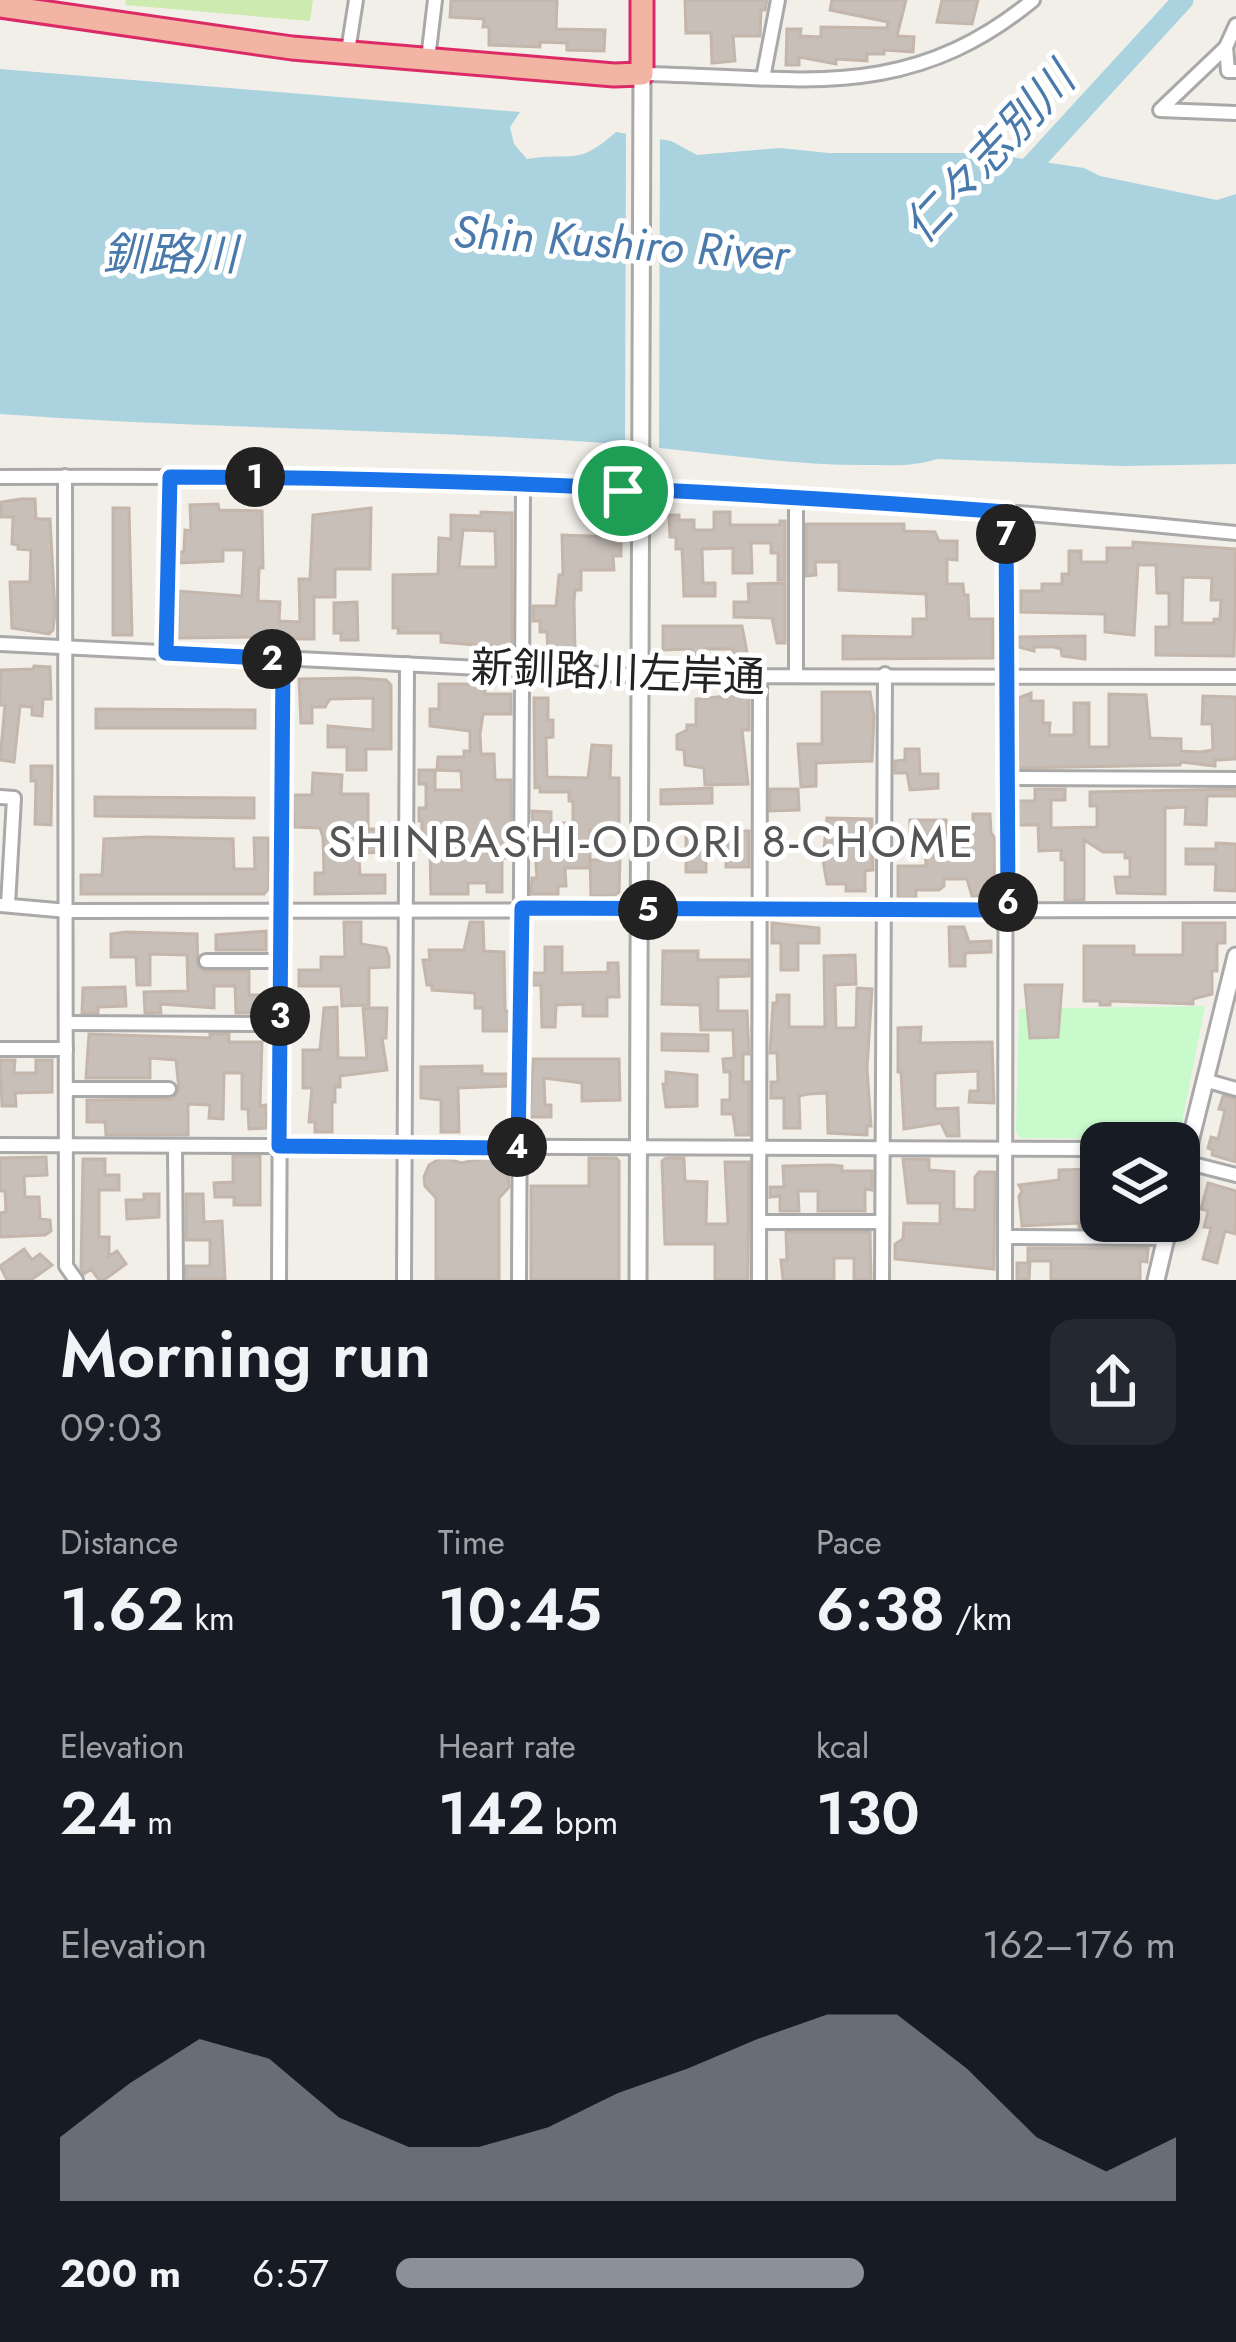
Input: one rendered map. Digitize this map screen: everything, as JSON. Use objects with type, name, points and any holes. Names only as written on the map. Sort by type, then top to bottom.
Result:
[{"type":"highway","points":[[0,6],[292,47],[642,74],[642,0]]},
{"type":"street","points":[[348,51],[356,0]]},
{"type":"street","points":[[428,59],[435,0]]},
{"type":"street","points":[[763,78],[778,0]]},
{"type":"street","points":[[638,1280],[642,74],[851,80],[928,63],[974,43],[1033,0]]},
{"type":"street","points":[[1236,26],[1226,47],[1160,110],[1236,113]]},
{"type":"street","points":[[1226,47],[1228,70],[1236,71]]},
{"type":"street","points":[[65,476],[66,1266],[76,1280]]},
{"type":"street","points":[[0,477],[402,479],[796,498],[1236,533]]},
{"type":"street","points":[[166,653],[170,477]]},
{"type":"street","points":[[519,1280],[523,487]]},
{"type":"street","points":[[796,498],[796,676]]},
{"type":"street","points":[[1005,1280],[1006,512]]},
{"type":"street","name":"新釧路川左岸通","points":[[0,644],[642,676],[1236,677]]},
{"type":"street","points":[[279,1280],[283,659]]},
{"type":"street","points":[[404,1280],[406,664]]},
{"type":"street","points":[[882,1280],[885,674]]},
{"type":"street","points":[[760,677],[760,1280]]},
{"type":"street","points":[[1007,778],[1236,778]]},
{"type":"street","points":[[0,797],[14,798],[4,905],[68,910],[1236,910]]},
{"type":"street","points":[[1193,1122],[1236,956]]},
{"type":"street","points":[[206,962],[280,962]]},
{"type":"street","points":[[66,1023],[280,1024]]},
{"type":"street","points":[[0,1049],[66,1049]]},
{"type":"street","points":[[1204,1080],[1236,1089]]},
{"type":"street","points":[[65,1090],[169,1089]]},
{"type":"street","points":[[0,1144],[1080,1149]]},
{"type":"street","points":[[175,1146],[176,1280]]},
{"type":"street","points":[[1200,1160],[1236,1175]]},
{"type":"street","points":[[760,1222],[881,1222]]},
{"type":"street","points":[[1005,1238],[1080,1234]]},
{"type":"street","points":[[1156,1280],[1165,1242]]},
{"type":"green space","points":[[126,0],[313,0],[310,21],[125,5]]},
{"type":"green space","points":[[1205,1006],[1182,1122],[1080,1122],[1080,1138],[1021,1138],[1016,1131],[1019,1009]]},
{"type":"water","name":"釧路川","points":[[0,69],[520,112],[510,127],[514,144],[527,159],[582,154],[616,132],[671,141],[697,155],[780,148],[829,153],[984,153],[1084,168],[1100,176],[1217,200],[1236,194],[1236,464],[1122,466],[937,459],[901,465],[834,464],[542,439],[0,414]]},
{"type":"pier","points":[[626,127],[660,133],[659,454],[625,451]]},
{"type":"building","points":[[451,0],[557,0],[556,29],[605,30],[604,51],[567,50],[567,43],[489,45],[484,19],[450,17]]},
{"type":"building","points":[[685,0],[767,0],[761,10],[760,36],[733,36],[735,61],[712,63],[711,33],[686,33]]},
{"type":"building","points":[[832,0],[906,0],[897,36],[914,37],[913,52],[884,50],[884,54],[867,54],[867,61],[836,59],[836,64],[799,57],[799,65],[786,65],[787,29],[801,29],[800,36],[821,37],[821,27],[887,28],[888,22],[830,10]]},
{"type":"building","points":[[942,0],[978,0],[972,24],[937,22]]},
{"type":"building","points":[[35,499],[36,519],[50,519],[55,612],[49,634],[12,628],[10,582],[30,582],[31,550],[12,544],[13,517],[1,517],[1,502]]},
{"type":"building","points":[[218,504],[219,510],[262,511],[258,601],[280,602],[279,621],[300,622],[299,579],[310,579],[313,515],[371,508],[370,569],[335,569],[335,597],[314,597],[314,639],[291,639],[291,645],[260,643],[260,637],[178,638],[179,591],[242,596],[244,550],[223,550],[223,561],[179,563],[185,530],[191,531],[190,505]]},
{"type":"building","points":[[113,508],[129,508],[132,635],[113,635]]},
{"type":"building","points":[[481,512],[512,513],[512,648],[441,642],[441,633],[398,633],[399,628],[393,628],[393,575],[438,574],[439,538],[451,539],[451,515],[481,516]],"holes":[[[463,530],[495,531],[496,567],[459,567]]]},
{"type":"building","points":[[714,512],[730,512],[730,525],[780,525],[785,521],[785,580],[778,580],[778,553],[771,553],[771,543],[751,543],[752,573],[733,573],[733,548],[702,549],[703,583],[715,583],[715,596],[684,596],[682,549],[676,549],[676,537],[670,537],[669,515],[694,520],[694,530],[714,530]]},
{"type":"building","points":[[806,524],[904,524],[904,531],[935,532],[939,541],[957,541],[957,560],[947,559],[947,584],[963,584],[969,619],[993,619],[993,658],[843,659],[843,636],[913,637],[913,619],[927,619],[926,594],[839,590],[839,562],[815,562],[816,575],[806,576]]},
{"type":"building","points":[[562,535],[613,537],[614,544],[621,544],[621,556],[613,556],[614,570],[581,570],[581,590],[575,590],[574,602],[575,653],[548,654],[547,632],[540,632],[540,621],[533,621],[533,606],[556,606],[559,575],[563,575]]},
{"type":"building","points":[[1133,542],[1236,549],[1234,656],[1156,655],[1156,627],[1169,627],[1169,593],[1157,593],[1156,565],[1138,565],[1134,635],[1105,632],[1105,614],[1021,612],[1021,591],[1062,584],[1062,574],[1069,574],[1069,551],[1081,551],[1081,562],[1107,562],[1107,548],[1133,548]],"holes":[[[1183,577],[1212,578],[1211,600],[1221,600],[1220,619],[1182,623]]]},
{"type":"building","points":[[785,583],[785,643],[777,643],[772,618],[734,617],[734,602],[749,602],[748,584]]},
{"type":"building","points":[[357,602],[358,640],[341,640],[341,633],[334,633],[334,603]]},
{"type":"building","points":[[663,626],[742,626],[748,658],[733,658],[733,649],[704,649],[705,659],[691,660],[691,649],[663,650]]},
{"type":"building","points":[[1085,636],[1085,659],[1062,656],[1061,649],[1054,647],[1034,647],[1034,651],[1019,647],[1018,637]]},
{"type":"building","points":[[50,667],[51,699],[43,699],[42,716],[32,715],[32,707],[20,706],[14,762],[0,760],[5,705],[0,705],[1,670]]},
{"type":"building","points":[[299,679],[386,680],[391,685],[391,749],[366,749],[366,770],[347,770],[347,747],[328,747],[328,726],[373,730],[373,698],[330,699],[325,707],[312,707],[312,723],[301,723]]},
{"type":"building","points":[[439,684],[479,684],[485,687],[485,694],[511,694],[511,714],[483,714],[480,734],[481,754],[494,754],[495,780],[511,780],[511,858],[502,858],[502,892],[487,892],[487,883],[468,883],[468,894],[431,894],[430,852],[421,849],[419,821],[419,808],[426,808],[426,784],[419,784],[419,770],[435,770],[435,790],[462,790],[461,771],[437,770],[438,757],[464,757],[464,751],[470,751],[470,731],[430,726],[430,709],[439,709]]},
{"type":"building","points":[[822,692],[870,692],[872,761],[816,763],[816,786],[801,787],[798,744],[822,744]]},
{"type":"building","points":[[1031,693],[1031,701],[1043,701],[1043,723],[1050,723],[1049,735],[1074,735],[1074,703],[1089,703],[1089,747],[1109,747],[1109,694],[1146,695],[1150,738],[1181,739],[1181,751],[1200,752],[1213,750],[1212,724],[1202,724],[1203,696],[1236,697],[1236,759],[1215,760],[1215,766],[1181,762],[1018,768],[1018,698]]},
{"type":"building","points":[[749,694],[749,730],[742,730],[748,784],[705,785],[704,768],[685,765],[684,750],[677,749],[677,735],[687,725],[696,725],[696,699]]},
{"type":"building","points":[[534,698],[548,698],[548,720],[553,720],[553,737],[546,738],[547,777],[588,778],[592,745],[611,746],[610,778],[619,778],[619,831],[590,830],[590,868],[565,868],[566,886],[558,886],[558,894],[531,894],[532,878],[537,878],[532,811],[551,812],[551,823],[573,823],[569,792],[535,788]]},
{"type":"building","points":[[96,709],[255,710],[255,728],[96,728]]},
{"type":"building","points":[[905,749],[919,749],[920,774],[938,774],[938,788],[910,790],[907,773],[895,773],[895,761],[905,760]]},
{"type":"building","points":[[31,766],[52,766],[51,825],[35,824],[36,781],[31,781]]},
{"type":"building","points":[[313,773],[342,775],[341,794],[368,794],[368,829],[390,829],[390,852],[359,857],[360,875],[385,875],[385,893],[315,894],[315,873],[324,873],[323,837],[320,828],[294,827],[293,808],[293,795],[312,795]]},
{"type":"building","points":[[712,788],[712,803],[661,804],[661,790]]},
{"type":"building","points":[[770,789],[798,789],[799,810],[770,811]]},
{"type":"building","points":[[1035,789],[1065,789],[1065,800],[1051,800],[1051,828],[1097,827],[1097,806],[1090,806],[1090,792],[1236,789],[1236,796],[1207,796],[1206,825],[1185,824],[1186,807],[1165,808],[1165,894],[1117,893],[1115,877],[1130,877],[1130,858],[1125,858],[1125,852],[1103,852],[1084,840],[1084,900],[1065,900],[1061,850],[1039,851],[1038,825],[1017,825],[1017,801],[1035,801]]},
{"type":"building","points":[[95,797],[254,798],[254,818],[95,816]]},
{"type":"building","points":[[973,814],[990,814],[995,838],[994,896],[972,896],[967,879],[944,879],[939,890],[916,890],[916,898],[898,898],[898,866],[926,866],[925,838],[910,838],[910,820],[946,820],[946,834],[973,833]]},
{"type":"building","points":[[827,818],[872,819],[873,870],[865,871],[865,891],[827,884],[823,860]]},
{"type":"building","points":[[726,831],[749,831],[749,867],[726,867]]},
{"type":"building","points":[[686,835],[706,835],[706,872],[686,872]]},
{"type":"building","points":[[254,838],[268,838],[269,888],[264,894],[81,894],[81,875],[102,875],[104,839],[233,839],[234,869],[255,869]]},
{"type":"building","points":[[1216,843],[1236,844],[1236,891],[1215,890],[1216,864],[1186,864],[1186,849],[1216,849]]},
{"type":"building","points":[[590,860],[620,860],[619,892],[591,896]]},
{"type":"building","points":[[344,922],[361,922],[361,944],[386,948],[389,957],[389,967],[369,968],[369,1005],[342,1006],[341,986],[299,986],[299,970],[321,970],[321,957],[345,957]]},
{"type":"building","points":[[470,922],[483,922],[484,951],[504,952],[510,1031],[483,1031],[483,1008],[475,1008],[475,993],[432,990],[427,985],[423,960],[430,960],[429,950],[464,950]]},
{"type":"building","points":[[772,923],[819,928],[819,943],[798,943],[798,970],[781,970],[781,943],[772,943]]},
{"type":"building","points":[[1183,923],[1225,923],[1225,943],[1217,943],[1212,994],[1193,999],[1193,1004],[1084,1001],[1084,946],[1134,946],[1134,955],[1183,955]]},
{"type":"building","points":[[949,927],[964,927],[969,942],[991,941],[991,952],[965,953],[965,966],[950,966]]},
{"type":"building","points":[[266,931],[266,950],[216,950],[216,935]]},
{"type":"building","points":[[111,934],[197,934],[198,967],[249,971],[249,995],[268,995],[269,1013],[236,1013],[235,986],[214,986],[214,1008],[160,1004],[161,1013],[145,1013],[144,992],[188,991],[187,955],[150,954],[150,985],[137,985],[136,957],[111,957]]},
{"type":"building","points":[[545,947],[562,947],[562,973],[608,972],[608,963],[618,963],[619,997],[607,997],[607,1016],[583,1016],[583,1004],[556,1005],[555,1027],[542,1027],[541,985],[532,985],[532,973],[545,973]]},
{"type":"building","points":[[663,951],[698,951],[698,960],[749,960],[749,976],[718,977],[718,1011],[747,1011],[749,1054],[743,1054],[743,1082],[749,1082],[749,1135],[736,1135],[733,1114],[722,1114],[722,1100],[730,1100],[730,1072],[724,1072],[723,1059],[734,1058],[733,1030],[701,1030],[700,1005],[662,1004]]},
{"type":"building","points":[[855,955],[856,984],[835,985],[836,1028],[856,1028],[857,988],[872,989],[867,1068],[871,1126],[867,1126],[867,1135],[828,1133],[827,1093],[799,1096],[800,1128],[784,1128],[784,1098],[771,1098],[771,1082],[778,1082],[777,1053],[770,1053],[773,1003],[777,995],[789,995],[789,1027],[825,1027],[824,956]]},
{"type":"building","points":[[1025,985],[1062,985],[1058,1037],[1030,1038]]},
{"type":"building","points":[[125,987],[126,1006],[82,1013],[83,988]]},
{"type":"building","points":[[337,1007],[338,1058],[367,1058],[363,1008],[387,1008],[386,1038],[382,1038],[387,1070],[340,1076],[332,1102],[332,1132],[315,1132],[315,1122],[309,1122],[312,1088],[303,1088],[303,1050],[320,1050],[324,1008]]},
{"type":"building","points":[[921,1027],[920,1043],[992,1042],[994,1103],[969,1102],[970,1091],[978,1091],[978,1071],[935,1073],[935,1109],[958,1108],[959,1136],[947,1136],[941,1123],[904,1129],[898,1028]]},
{"type":"building","points":[[89,1034],[210,1038],[210,1034],[229,1034],[229,1042],[262,1042],[260,1106],[266,1105],[267,1128],[249,1129],[248,1109],[242,1109],[242,1073],[224,1073],[223,1119],[209,1118],[210,1105],[188,1104],[188,1135],[106,1135],[105,1122],[87,1122],[87,1100],[173,1099],[179,1090],[176,1060],[150,1058],[150,1078],[86,1078]]},
{"type":"building","points":[[662,1034],[708,1035],[708,1051],[662,1050]]},
{"type":"building","points":[[533,1059],[619,1059],[620,1100],[582,1101],[582,1083],[544,1078],[545,1105],[551,1105],[551,1117],[530,1117]]},
{"type":"building","points":[[0,1060],[15,1060],[14,1073],[36,1073],[36,1060],[52,1060],[52,1092],[15,1093],[16,1106],[2,1106]]},
{"type":"building","points":[[482,1066],[482,1074],[510,1074],[509,1086],[458,1088],[459,1132],[441,1132],[441,1100],[421,1098],[421,1067]]},
{"type":"building","points":[[666,1072],[697,1075],[697,1106],[666,1107]]},
{"type":"building","points":[[1223,1096],[1236,1099],[1236,1162],[1212,1155],[1208,1148],[1211,1137],[1218,1139],[1225,1110],[1219,1109]]},
{"type":"building","points":[[233,1156],[260,1156],[260,1205],[234,1205],[234,1197],[215,1197],[214,1183],[233,1182]]},
{"type":"building","points":[[46,1157],[47,1175],[24,1176],[25,1197],[39,1197],[40,1219],[50,1220],[51,1231],[0,1237],[0,1213],[6,1212],[5,1191],[0,1191],[0,1158]]},
{"type":"building","points":[[443,1157],[461,1163],[493,1157],[508,1168],[509,1187],[499,1198],[499,1280],[436,1280],[436,1198],[424,1177],[429,1165]]},
{"type":"building","points":[[589,1158],[619,1161],[619,1280],[531,1280],[531,1186],[589,1186]]},
{"type":"building","points":[[684,1158],[685,1181],[707,1182],[706,1224],[728,1224],[725,1162],[749,1162],[748,1280],[715,1280],[715,1244],[665,1244],[662,1161]]},
{"type":"building","points":[[83,1159],[105,1159],[105,1175],[119,1175],[119,1190],[99,1190],[99,1237],[109,1237],[109,1256],[117,1251],[126,1264],[104,1280],[91,1269],[84,1274],[81,1268]]},
{"type":"building","points":[[903,1159],[929,1159],[929,1170],[954,1172],[954,1209],[975,1210],[975,1177],[979,1172],[995,1172],[994,1269],[895,1259],[895,1244],[903,1239],[904,1223],[940,1224],[940,1203],[908,1203]]},
{"type":"building","points":[[783,1166],[842,1166],[842,1171],[872,1171],[872,1190],[865,1189],[865,1211],[818,1211],[818,1191],[798,1191],[799,1211],[780,1211],[780,1196],[770,1197],[770,1187],[784,1187]]},
{"type":"building","points":[[1080,1169],[1080,1227],[1079,1223],[1022,1226],[1019,1185],[1059,1180],[1059,1170]]},
{"type":"building","points":[[1208,1183],[1236,1191],[1236,1234],[1225,1231],[1217,1263],[1203,1259],[1211,1228],[1204,1227],[1208,1211],[1201,1209]]},
{"type":"building","points":[[144,1194],[159,1194],[159,1217],[127,1219],[126,1200],[144,1200]]},
{"type":"building","points":[[186,1194],[203,1194],[204,1222],[222,1221],[225,1279],[186,1279],[186,1266],[210,1266],[210,1240],[186,1240]]},
{"type":"building","points":[[786,1232],[870,1232],[871,1280],[854,1280],[854,1258],[834,1258],[834,1280],[783,1280]]},
{"type":"building","points":[[1028,1248],[1148,1248],[1147,1262],[1140,1261],[1140,1280],[1051,1280],[1051,1261],[1030,1261],[1029,1280],[1017,1280],[1017,1263],[1028,1263]]},
{"type":"building","points":[[24,1249],[32,1260],[40,1254],[52,1265],[31,1280],[7,1280],[0,1266]]},
{"type":"waterway","name":"仁々志別川","points":[[1017,181],[1183,0]]},
{"type":"district","name":"SHINBASHI-ODORI 8-CHOME","points":[[652,841]]},
{"type":"route","points":[[170,477],[402,479],[623,491],[1006,512],[1008,910],[522,908],[518,1148],[279,1146],[283,659],[166,653],[170,477]]},
{"type":"water label","name":"Shin Kushiro River","points":[[621,243]]}]
